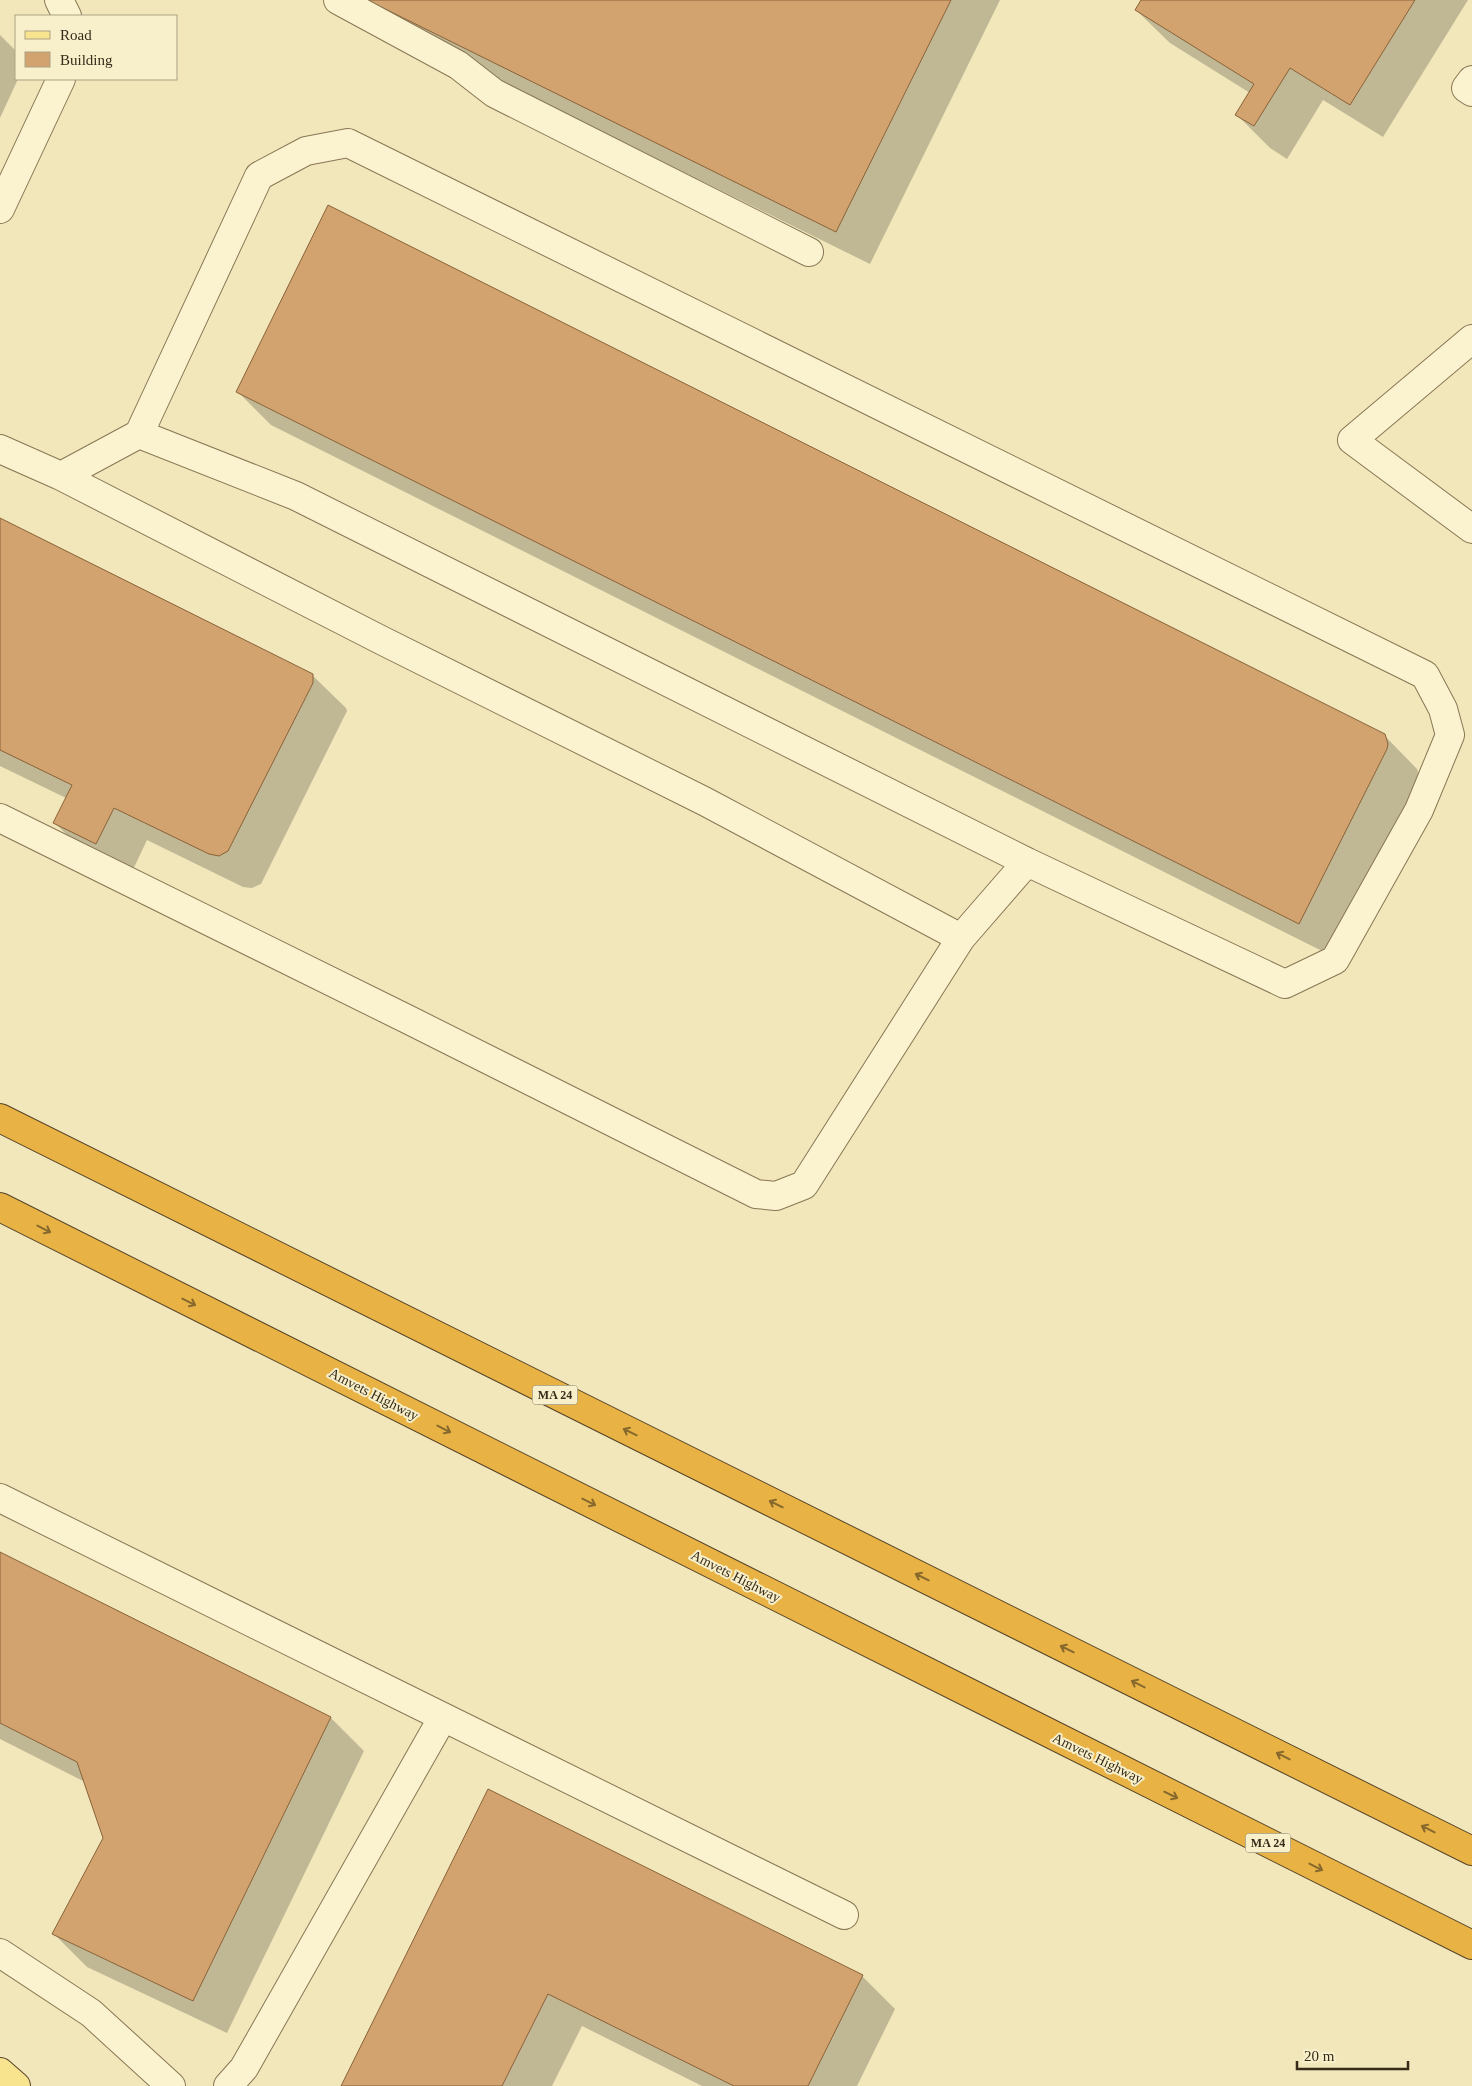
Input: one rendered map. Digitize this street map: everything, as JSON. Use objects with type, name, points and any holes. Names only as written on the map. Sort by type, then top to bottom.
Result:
[{"type":"highway","name":"MA 24","points":[[0,1118],[1472,1850]]},
{"type":"highway","name":"Amvets Highway","points":[[0,1207],[1472,1945]]},
{"type":"main road","points":[[0,2072],[16,2086]]},
{"type":"lane","points":[[60,0],[67,15]]},
{"type":"lane","points":[[338,0],[458,65],[494,93],[809,252]]},
{"type":"lane","points":[[0,209],[61,80]]},
{"type":"lane","points":[[1472,80],[1466,88],[1472,92]]},
{"type":"lane","points":[[61,476],[139,434],[259,176],[306,151],[348,143],[1425,675],[1443,709],[1450,735],[1419,810],[1335,960],[1285,984],[1027,862],[296,496],[139,434]]},
{"type":"lane","points":[[1467,350],[1352,440],[1472,529]]},
{"type":"lane","points":[[0,449],[61,476],[383,642],[704,801],[961,938]]},
{"type":"lane","points":[[0,818],[398,1014],[756,1194],[776,1196],[804,1186],[961,938],[1027,862]]},
{"type":"lane","points":[[0,1498],[844,1915]]},
{"type":"lane","points":[[228,2086],[244,2068],[443,1717]]},
{"type":"lane","points":[[0,1953],[91,2013],[171,2086]]},
{"type":"building","points":[[367,0],[951,0],[836,232]]},
{"type":"building","points":[[1141,0],[1415,0],[1350,105],[1290,68],[1254,126],[1235,115],[1254,84],[1135,10]]},
{"type":"building","points":[[328,205],[1385,734],[1388,744],[1387,749],[1299,924],[236,392]]},
{"type":"building","points":[[0,518],[313,674],[313,683],[228,851],[219,856],[209,854],[114,808],[96,844],[53,823],[72,785],[0,750]]},
{"type":"building","points":[[0,1552],[331,1717],[193,2001],[52,1934],[103,1838],[77,1762],[0,1723]]},
{"type":"building","points":[[488,1789],[863,1975],[808,2086],[734,2086],[548,1994],[502,2086],[341,2086]]}]
